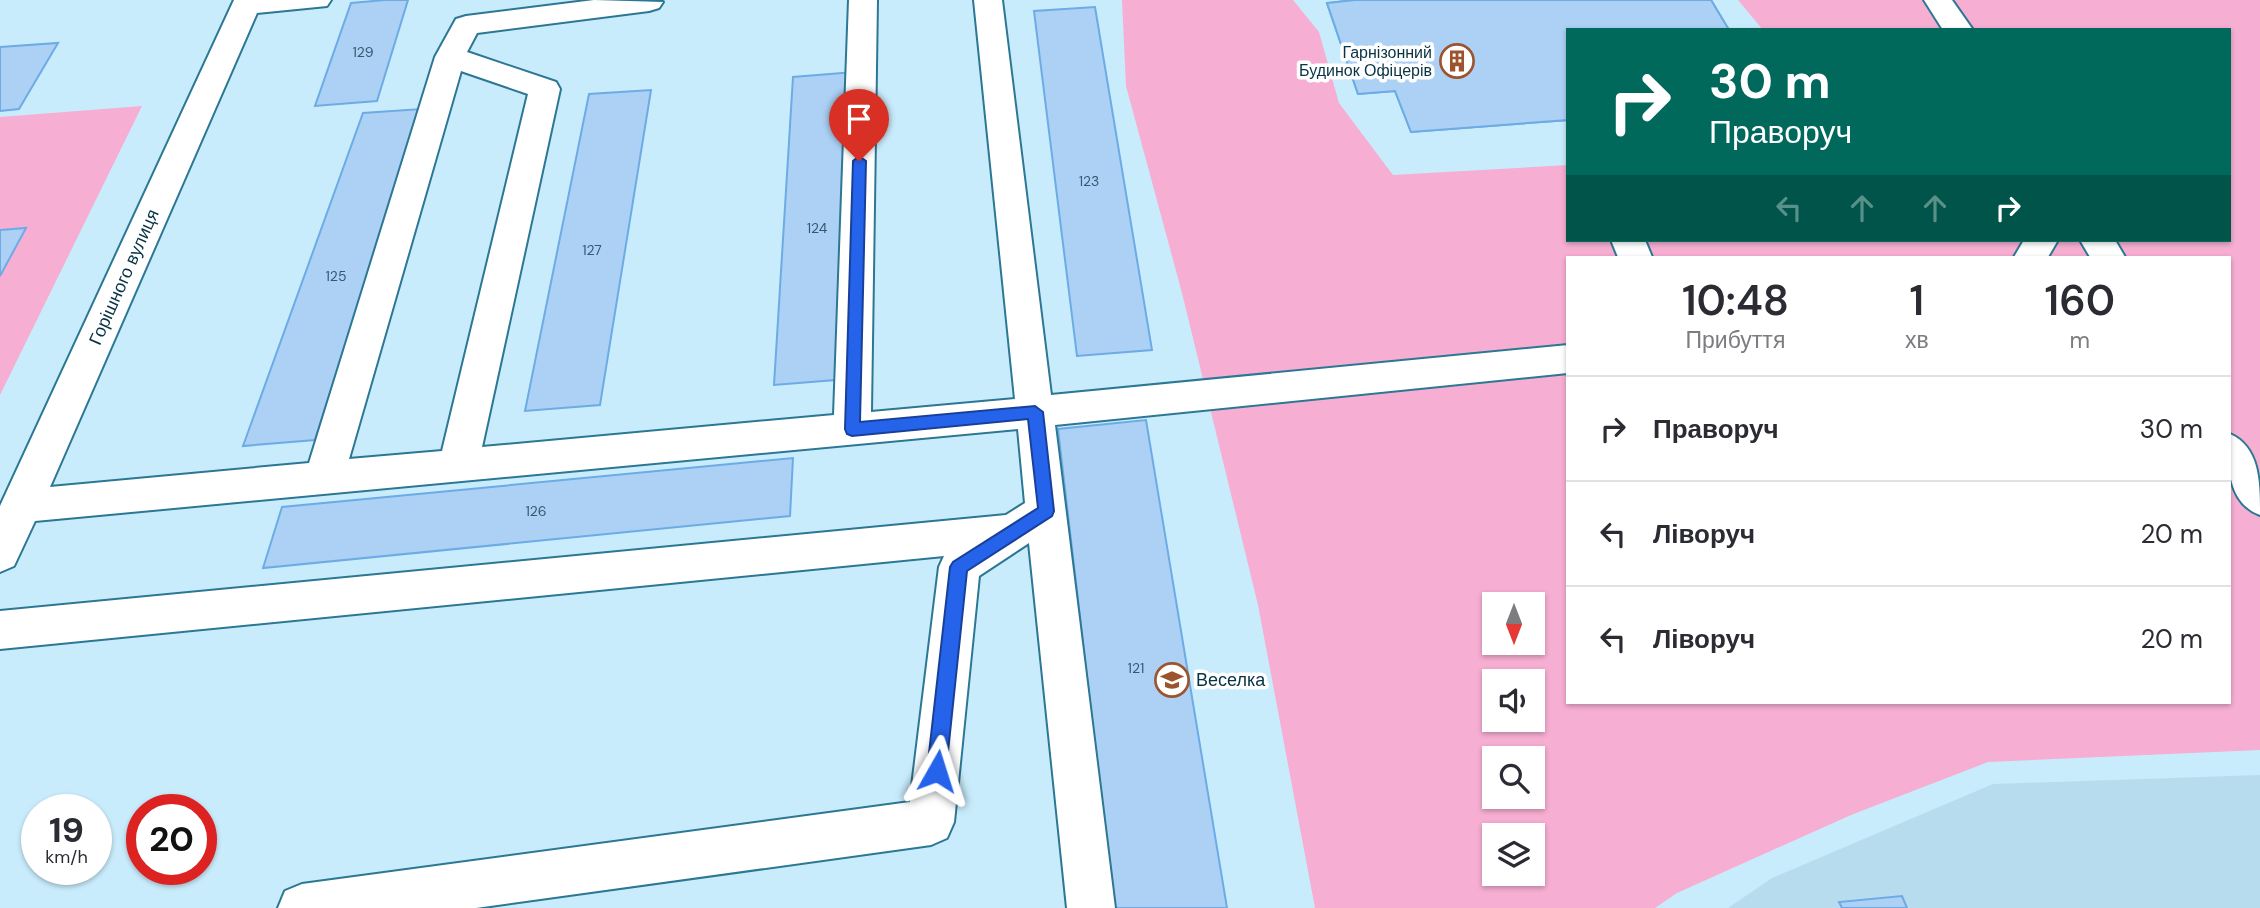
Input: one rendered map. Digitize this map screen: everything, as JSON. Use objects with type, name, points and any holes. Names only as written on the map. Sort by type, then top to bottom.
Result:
[{"type":"street","points":[[248,3],[317,0]]},
{"type":"street","points":[[852,429],[863,0]]},
{"type":"street","points":[[988,0],[1035,412],[1030,522],[1091,908]]},
{"type":"street","points":[[1938,0],[1957,28]]},
{"type":"street","points":[[324,479],[450,57],[466,25],[654,1]]},
{"type":"street","name":"Горішного вулиця","points":[[0,554],[248,3]]},
{"type":"street","points":[[450,57],[545,89],[458,467]]},
{"type":"street","points":[[20,506],[458,467],[1566,359]]},
{"type":"street","points":[[2231,452],[2260,498]]},
{"type":"street","points":[[0,630],[1030,522]]},
{"type":"street","points":[[302,908],[931,822],[959,567],[1030,522]]},
{"type":"shaded area","points":[[1122,0],[1293,0],[1319,32],[1339,103],[1393,175],[1566,165],[1566,242],[2231,242],[2231,28],[1761,28],[1738,0],[2260,0],[2260,750],[1988,762],[1851,815],[1677,893],[1655,908],[1315,908],[1258,605],[1182,293],[1126,86]]},
{"type":"shaded area","points":[[142,106],[0,395],[0,117]]},
{"type":"shaded area","points":[[2260,775],[2260,908],[1728,908],[1772,878],[1993,784]]},
{"type":"building","points":[[408,0],[377,101],[315,106],[351,3]]},
{"type":"building","name":"Гарнізонний Будинок Офіцерів","points":[[1355,0],[1711,0],[1728,28],[1576,28],[1563,3],[1455,11],[1487,82],[1566,75],[1566,120],[1411,132],[1395,91],[1358,94],[1327,3]]},
{"type":"building","name":"Гарнізонний Будинок Офіцерів","points":[[1355,0],[1711,0],[1728,28],[1566,28],[1566,120],[1411,132],[1395,91],[1358,94],[1327,3]]},
{"type":"building","points":[[1095,7],[1152,350],[1077,356],[1034,11]]},
{"type":"building","points":[[58,43],[19,109],[0,111],[0,47]]},
{"type":"building","points":[[854,72],[848,379],[774,385],[793,77]]},
{"type":"building","points":[[651,90],[600,405],[525,411],[589,94]]},
{"type":"building","points":[[421,109],[315,440],[243,446],[363,113]]},
{"type":"building","points":[[26,228],[0,276],[0,230]]},
{"type":"building","points":[[1146,420],[1227,908],[1114,908],[1058,429]]},
{"type":"building","points":[[793,458],[790,516],[263,568],[282,507]]},
{"type":"building","points":[[1902,896],[1907,908],[1842,908],[1839,902]]},
{"type":"place","name":"Гарнізонний Будинок Офіцерів","points":[[1457,61]]},
{"type":"place","name":"Веселка","points":[[1172,680]]},
{"type":"route","points":[[859,161],[852,429],[1035,412],[1046,511],[959,567],[937,771]]}]
